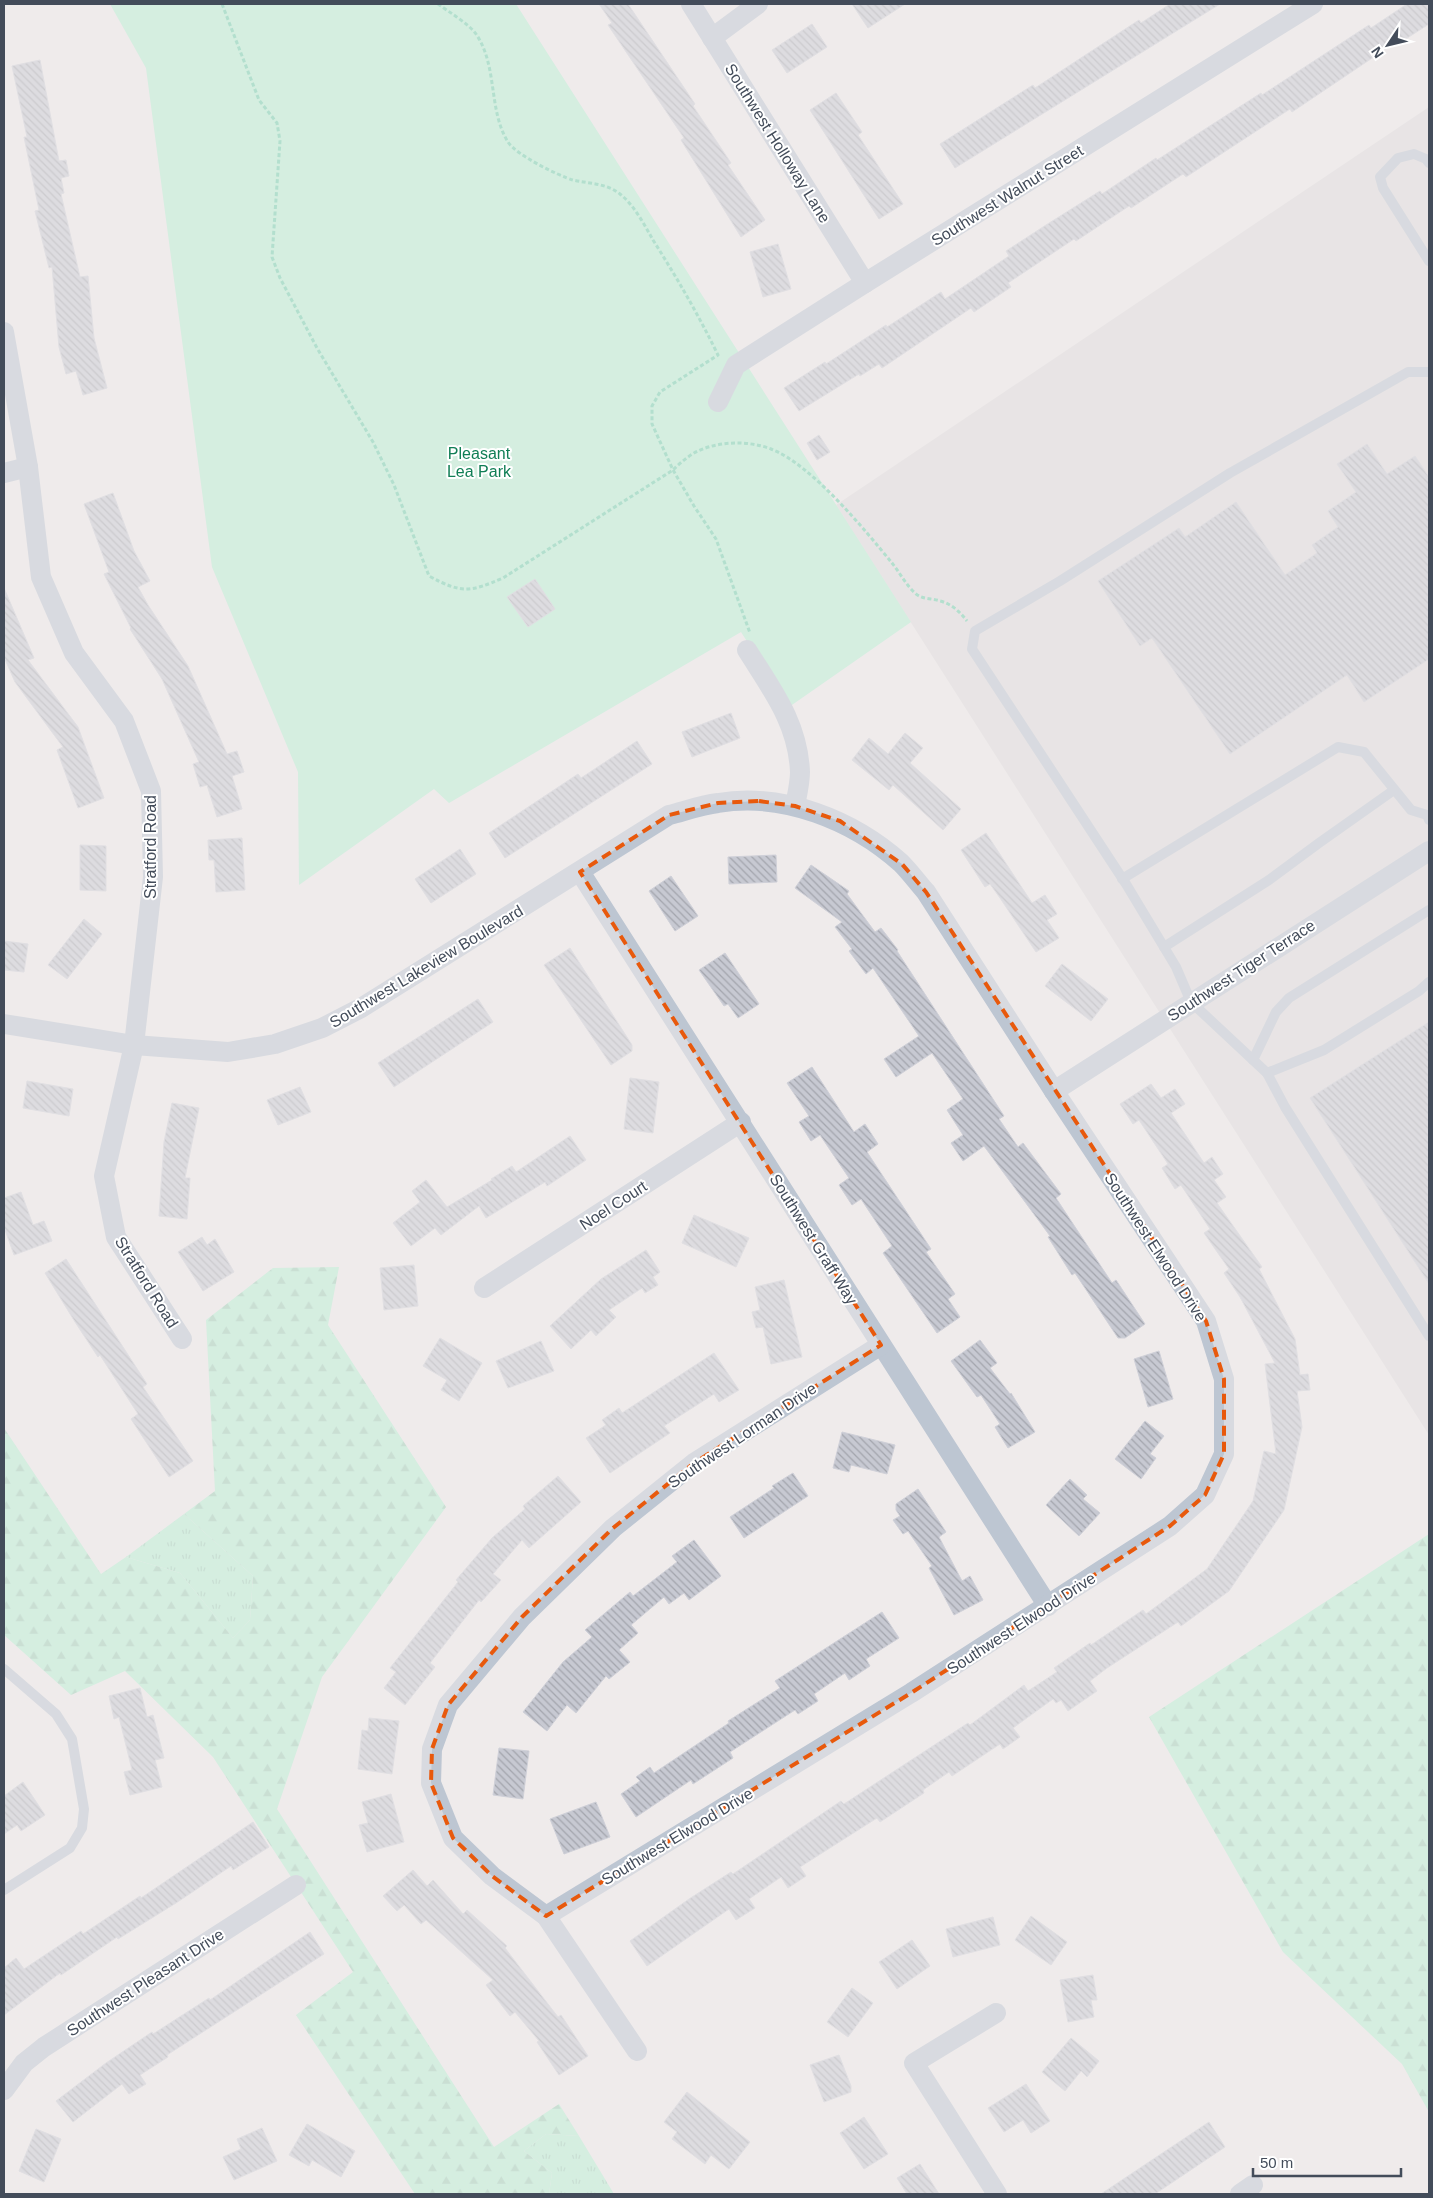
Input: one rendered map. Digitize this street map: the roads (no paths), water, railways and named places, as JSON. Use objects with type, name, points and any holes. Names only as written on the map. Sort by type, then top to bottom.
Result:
[{"type":"street","name":"Southwest Holloway Lane","points":[[690,4],[865,283]]},
{"type":"street","points":[[712,38],[758,4]]},
{"type":"street","name":"Southwest Walnut Street","points":[[718,402],[736,365],[1313,4]]},
{"type":"street","name":"Stratford Road","points":[[4,332],[28,467],[41,577],[74,653],[124,721],[151,791],[153,877],[134,1045],[104,1176],[116,1238],[182,1339]]},
{"type":"street","points":[[4,473],[28,467]]},
{"type":"street","points":[[747,650],[788,716],[796,744],[800,774],[795,806]]},
{"type":"street","name":"Southwest Lakeview Boulevard","points":[[4,1024],[134,1045],[228,1052],[275,1044],[322,1028],[362,1008],[670,815],[718,802],[760,801],[795,806]]},
{"type":"street","name":"Southwest Elwood Drive","points":[[546,1916],[911,1693],[1170,1526],[1205,1495],[1224,1454],[1224,1379],[1206,1321],[1054,1091],[926,892],[902,864],[874,842],[840,821],[795,806]]},
{"type":"street","name":"Southwest Tiger Terrace","points":[[1054,1091],[1429,851]]},
{"type":"street","name":"Southwest Graff Way","points":[[580,872],[1048,1606]]},
{"type":"street","name":"Noel Court","points":[[484,1288],[741,1122]]},
{"type":"street","name":"Southwest Lorman Drive","points":[[637,2051],[546,1916],[492,1876],[453,1838],[431,1783],[432,1749],[448,1705],[522,1617],[613,1528],[694,1464],[881,1345]]},
{"type":"street","name":"Southwest Pleasant Drive","points":[[4,2090],[24,2063],[44,2047],[296,1885]]},
{"type":"street","points":[[996,2013],[914,2063],[997,2194]]},
{"type":"lane","points":[[1429,164],[1426,159],[1414,154],[1398,158],[1380,177],[1383,188],[1429,261]]},
{"type":"lane","points":[[1429,372],[1408,372],[1230,473],[1060,582],[975,631],[972,649],[1122,879],[1176,967],[1191,1002],[1267,1074],[1285,1107],[1429,1336]]},
{"type":"lane","points":[[1122,879],[1338,747],[1364,752],[1411,810],[1429,815]]},
{"type":"lane","points":[[1164,947],[1269,880],[1394,790]]},
{"type":"lane","points":[[1253,1060],[1276,1012],[1288,998],[1429,910]]},
{"type":"lane","points":[[1267,1074],[1324,1050],[1419,992],[1429,982]]},
{"type":"lane","points":[[4,1669],[56,1714],[72,1739],[84,1809],[82,1828],[70,1848],[4,1890]]},
{"type":"park label","name":"Pleasant Lea Park","points":[[479,462]]}]
